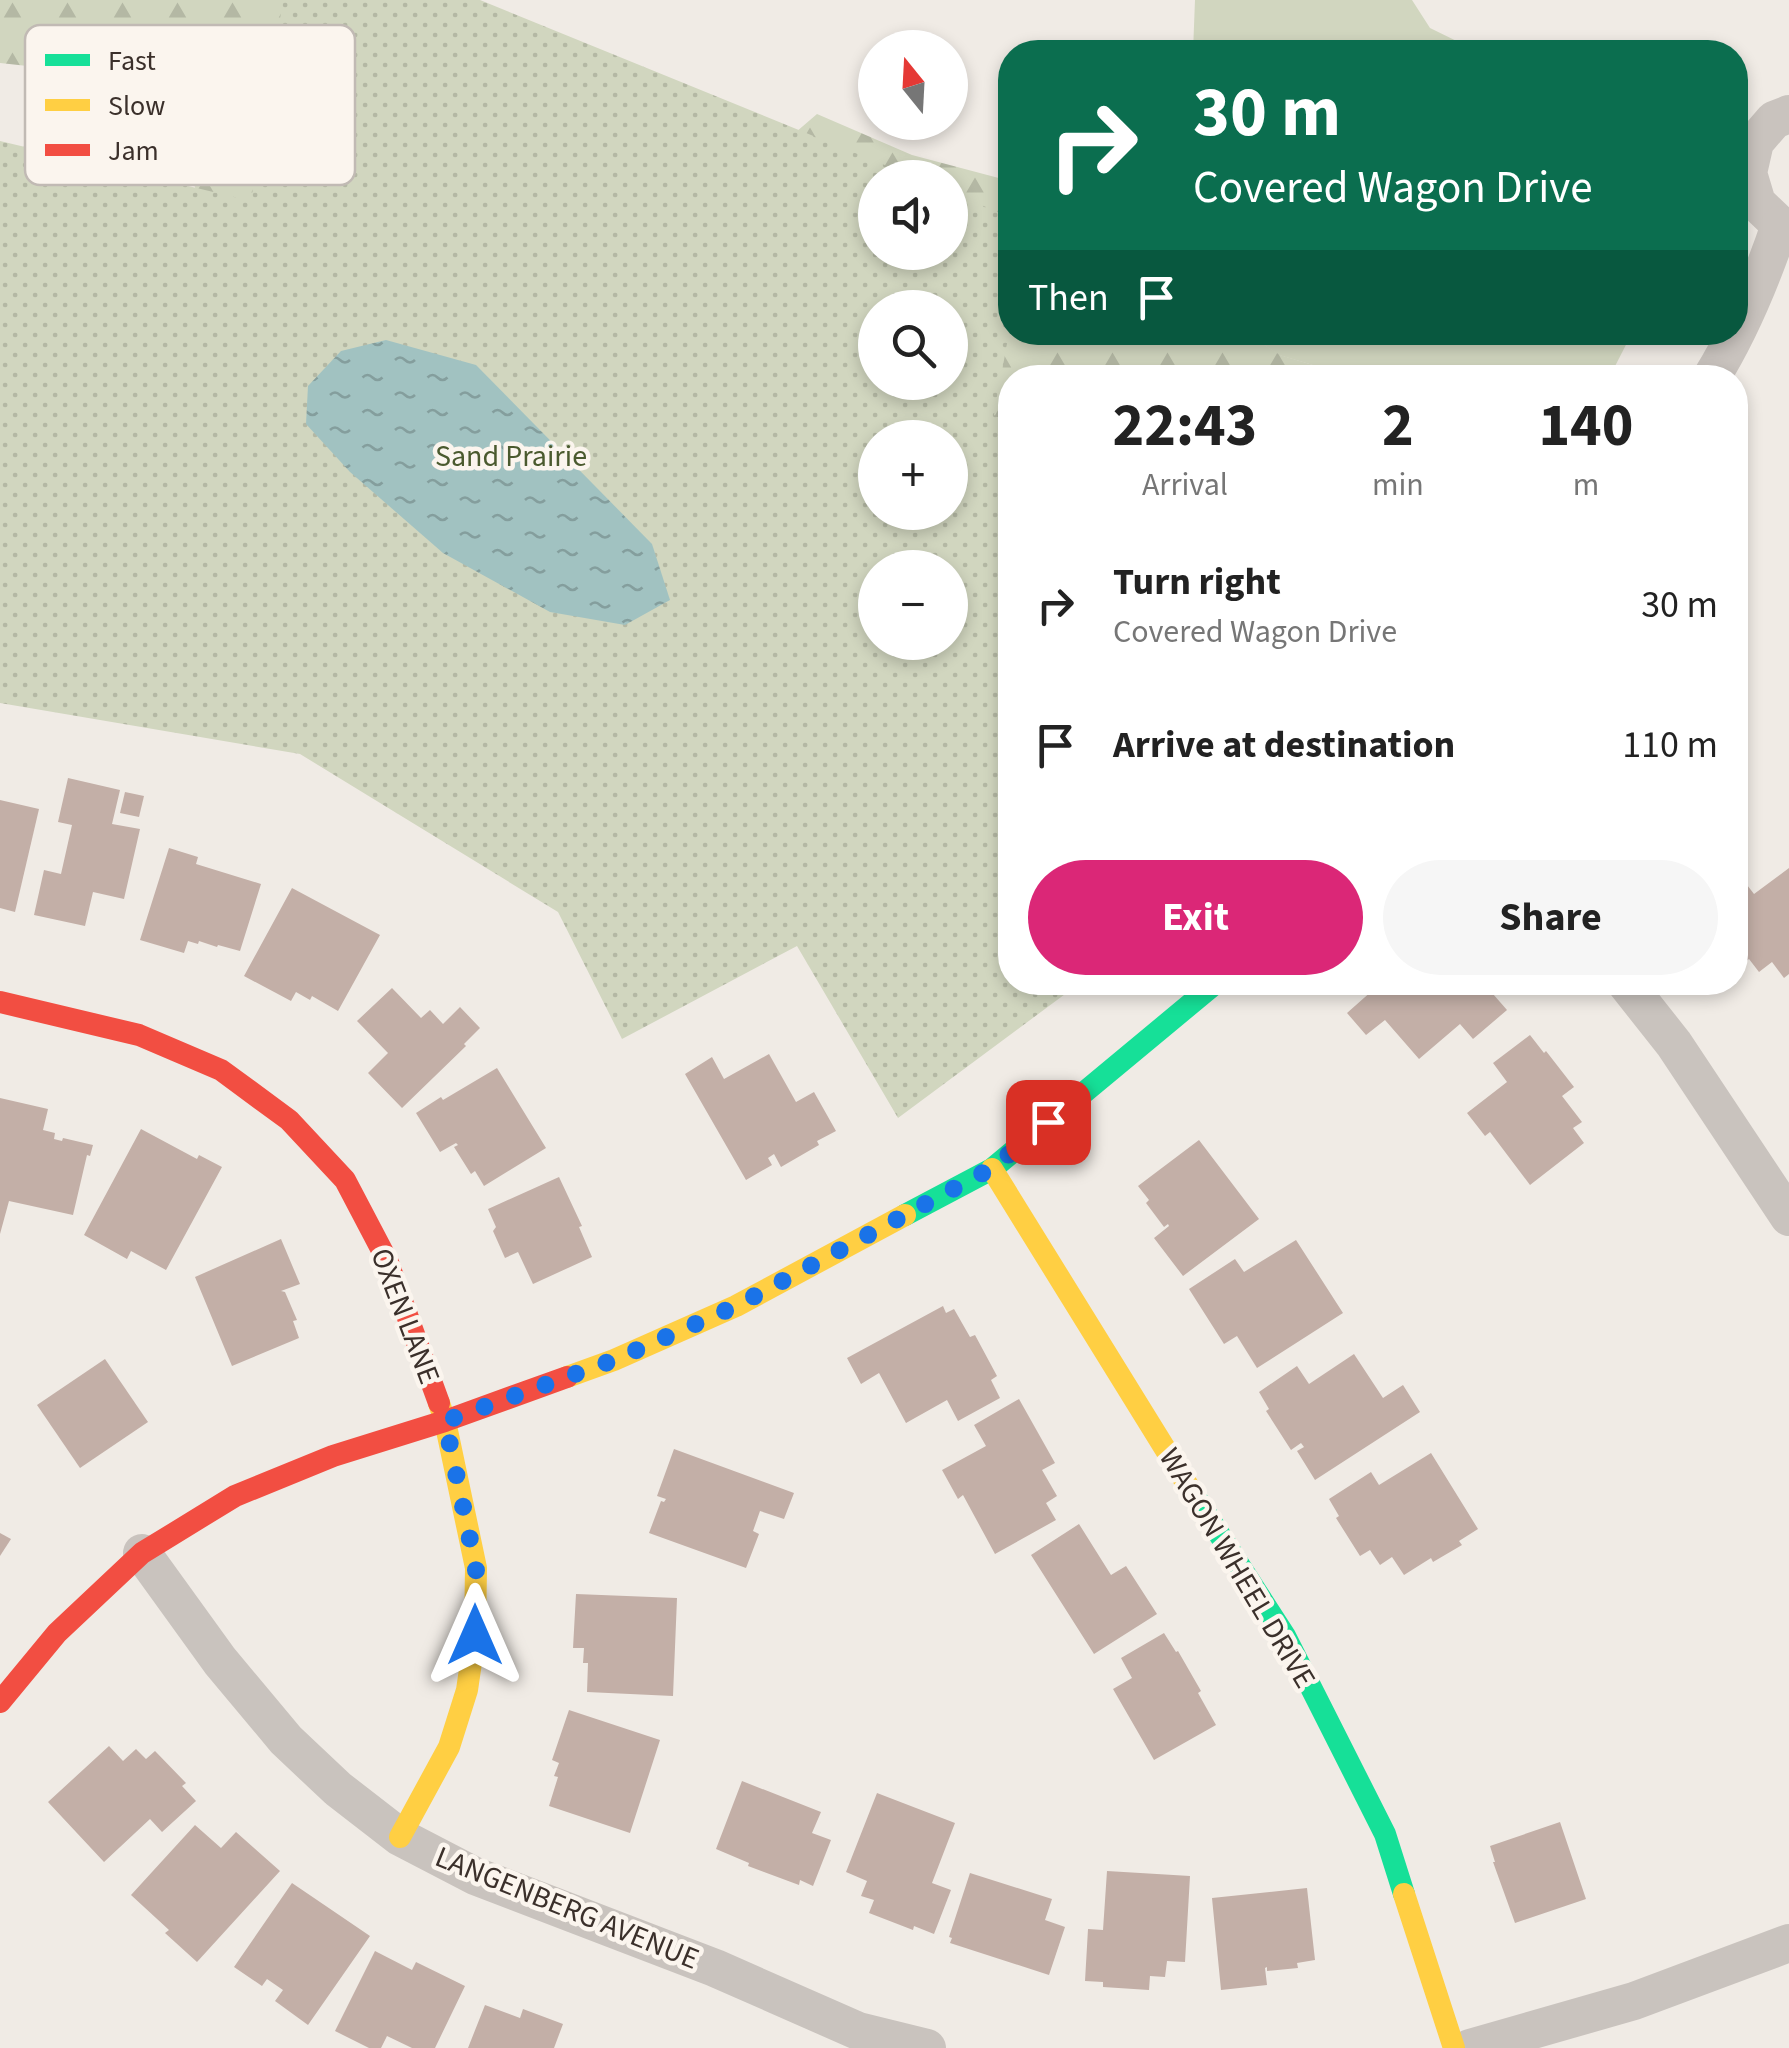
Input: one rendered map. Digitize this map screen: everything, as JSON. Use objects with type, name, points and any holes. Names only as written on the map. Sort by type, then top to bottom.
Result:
[{"type":"street","points":[[1748,137],[1789,114]]},
{"type":"street","points":[[1748,173],[1757,203],[1785,226],[1748,308]]},
{"type":"street","points":[[0,1702],[57,1633],[142,1553],[235,1496],[333,1456],[445,1421],[614,1360],[736,1306],[992,1168],[1201,995]]},
{"type":"street","points":[[1635,995],[1674,1044],[1789,1217]]},
{"type":"street","name":"OXEN LANE","points":[[0,1002],[139,1034],[221,1070],[289,1120],[345,1180],[387,1260],[445,1421],[476,1568],[475,1635],[468,1690],[449,1747],[400,1837]]},
{"type":"street","name":"WAGON WHEEL DRIVE","points":[[992,1168],[1284,1636],[1385,1834],[1454,2048]]},
{"type":"street","name":"LANGENBERG AVENUE","points":[[142,1553],[220,1662],[286,1740],[338,1789],[400,1837],[475,1876],[715,1968],[858,2030],[927,2048]]},
{"type":"street","points":[[1470,2048],[1634,2001],[1789,1944]]},
{"type":"green space","points":[[0,0],[480,0],[355,142],[355,25],[25,25],[25,66],[0,63]]},
{"type":"green space","name":"Sand Prairie","points":[[283,0],[480,0],[872,160],[858,160],[858,270],[968,270],[968,200],[998,212],[998,345],[1007,345],[1003,365],[998,365],[994,415],[998,417],[998,995],[1064,995],[898,1118],[797,946],[622,1039],[558,912],[300,754],[0,703],[0,141],[25,147],[25,185],[184,185],[251,201],[254,185],[355,185],[355,25],[279,25]]},
{"type":"green space","points":[[1195,0],[1412,0],[1430,28],[1454,40],[1193,40]]},
{"type":"green space","points":[[817,114],[858,132],[858,140],[877,140],[931,160],[858,160],[858,270],[968,270],[968,170],[998,178],[998,345],[1265,345],[1280,355],[1313,365],[998,365],[998,462],[968,444],[968,420],[928,420],[894,400],[968,400],[968,290],[858,290],[858,378],[727,300],[731,188]]},
{"type":"green space","points":[[194,185],[317,185],[226,289]]},
{"type":"green space","points":[[1264,345],[1626,345],[1616,365],[1313,365],[1279,355]]},
{"type":"water","points":[[386,340],[476,365],[652,544],[670,600],[625,625],[550,612],[443,553],[350,472],[306,424],[308,386],[341,351]]},
{"type":"building","points":[[68,778],[120,790],[112,824],[140,829],[124,899],[93,892],[85,926],[34,915],[44,870],[61,874],[72,825],[58,822]]},
{"type":"building","points":[[125,792],[144,796],[139,817],[120,813]]},
{"type":"building","points":[[0,800],[39,809],[15,912],[0,908]]},
{"type":"building","points":[[169,848],[198,857],[196,864],[261,884],[240,951],[188,941],[184,953],[140,940]]},
{"type":"building","points":[[1789,868],[1789,974],[1784,978],[1772,962],[1759,972],[1748,960],[1748,886],[1754,894]]},
{"type":"building","points":[[292,888],[380,935],[338,1011],[296,992],[291,1001],[244,976]]},
{"type":"building","points":[[392,988],[421,1018],[430,1010],[443,1024],[460,1007],[480,1028],[402,1108],[368,1073],[388,1053],[357,1021]]},
{"type":"building","points":[[1367,995],[1494,995],[1507,1010],[1473,1039],[1460,1024],[1419,1059],[1385,1020],[1366,1035],[1347,1013]]},
{"type":"building","points":[[1530,1035],[1574,1087],[1562,1096],[1582,1122],[1573,1128],[1584,1143],[1530,1185],[1490,1132],[1485,1136],[1467,1113],[1507,1082],[1493,1063]]},
{"type":"building","points":[[769,1054],[796,1102],[814,1092],[836,1131],[781,1167],[774,1154],[768,1158],[772,1165],[746,1180],[685,1074],[712,1057],[724,1079]]},
{"type":"building","points":[[497,1068],[546,1148],[484,1186],[475,1171],[471,1174],[454,1147],[456,1143],[440,1152],[416,1113]]},
{"type":"building","points":[[0,1098],[48,1109],[43,1130],[55,1133],[54,1139],[93,1145],[90,1156],[87,1155],[73,1215],[9,1201],[0,1234]]},
{"type":"building","points":[[141,1129],[197,1159],[199,1155],[222,1167],[166,1270],[131,1251],[127,1259],[84,1235]]},
{"type":"building","points":[[1199,1140],[1259,1219],[1183,1276],[1154,1238],[1168,1224],[1164,1227],[1138,1186]]},
{"type":"building","points":[[559,1177],[592,1257],[533,1284],[518,1252],[505,1258],[488,1209]]},
{"type":"building","points":[[281,1239],[300,1284],[281,1291],[285,1292],[297,1320],[293,1321],[299,1338],[232,1366],[195,1277]]},
{"type":"building","points":[[1296,1240],[1343,1313],[1257,1368],[1237,1336],[1224,1344],[1189,1289],[1235,1259],[1244,1272]]},
{"type":"building","points":[[943,1306],[946,1313],[954,1309],[970,1337],[975,1335],[997,1376],[991,1380],[1000,1398],[958,1421],[947,1400],[906,1423],[879,1373],[861,1384],[847,1358]]},
{"type":"building","points":[[1354,1354],[1383,1398],[1403,1385],[1420,1412],[1315,1480],[1297,1451],[1304,1447],[1301,1443],[1291,1450],[1266,1411],[1269,1409],[1259,1392],[1297,1366],[1309,1384]]},
{"type":"building","points":[[105,1359],[148,1422],[80,1468],[37,1405]]},
{"type":"building","points":[[1019,1399],[1055,1463],[1042,1470],[1057,1496],[1046,1503],[1056,1520],[995,1554],[963,1495],[958,1499],[942,1470],[986,1446],[974,1425]]},
{"type":"building","points":[[674,1449],[794,1493],[784,1519],[760,1511],[753,1531],[759,1534],[746,1568],[649,1533],[661,1501],[666,1499],[657,1496]]},
{"type":"building","points":[[1431,1453],[1478,1529],[1459,1541],[1462,1545],[1404,1575],[1392,1557],[1380,1565],[1370,1550],[1360,1556],[1329,1499],[1371,1472],[1379,1485]]},
{"type":"building","points":[[1079,1524],[1111,1575],[1126,1566],[1157,1614],[1094,1654],[1031,1555]]},
{"type":"building","points":[[0,1533],[11,1539],[0,1556]]},
{"type":"building","points":[[576,1594],[677,1598],[673,1696],[587,1692],[584,1648],[573,1648]]},
{"type":"building","points":[[1164,1633],[1201,1691],[1198,1693],[1216,1725],[1154,1760],[1113,1689],[1132,1678],[1121,1658]]},
{"type":"building","points":[[569,1710],[660,1740],[630,1833],[549,1806],[559,1763],[552,1760]]},
{"type":"building","points":[[109,1746],[123,1761],[136,1749],[146,1759],[155,1751],[186,1783],[182,1786],[196,1801],[162,1832],[150,1819],[104,1862],[48,1802]]},
{"type":"building","points":[[742,1781],[821,1812],[812,1833],[831,1840],[813,1886],[800,1880],[799,1885],[748,1866],[749,1863],[716,1849]]},
{"type":"building","points":[[877,1793],[955,1823],[932,1883],[951,1890],[934,1934],[869,1913],[874,1900],[861,1896],[867,1881],[846,1872]]},
{"type":"building","points":[[1560,1822],[1586,1899],[1515,1923],[1490,1846]]},
{"type":"building","points":[[195,1825],[221,1848],[236,1832],[280,1871],[197,1962],[131,1895]]},
{"type":"building","points":[[1107,1871],[1190,1876],[1185,1962],[1167,1961],[1165,1977],[1150,1976],[1149,1990],[1103,1987],[1103,1982],[1085,1981],[1088,1929],[1103,1930]]},
{"type":"building","points":[[970,1873],[1052,1899],[1045,1920],[1065,1927],[1049,1975],[950,1943]]},
{"type":"building","points":[[292,1883],[370,1936],[308,2025],[275,2001],[283,1990],[267,1979],[262,1986],[234,1967]]},
{"type":"building","points":[[1307,1888],[1315,1960],[1297,1963],[1298,1968],[1265,1968],[1267,1985],[1221,1990],[1212,1898]]},
{"type":"building","points":[[375,1951],[412,1970],[416,1962],[465,1986],[435,2048],[412,2048],[387,2036],[381,2048],[369,2048],[335,2031]]},
{"type":"building","points":[[485,2005],[520,2018],[523,2009],[563,2024],[554,2048],[468,2048]]},
{"type":"traffic: fast","points":[[905,1215],[992,1169],[1201,995]]},
{"type":"traffic: fast","points":[[1190,1489],[1285,1636],[1385,1834],[1404,1894]]},
{"type":"traffic: slow","points":[[992,1169],[1190,1489]]},
{"type":"traffic: slow","points":[[567,1377],[736,1306],[905,1215]]},
{"type":"traffic: slow","points":[[400,1837],[449,1747],[467,1690],[475,1635],[476,1568],[439,1403]]},
{"type":"traffic: slow","points":[[1404,1894],[1454,2048]]},
{"type":"traffic: jam","points":[[0,1002],[139,1035],[221,1070],[289,1120],[345,1180],[387,1260],[439,1403]]},
{"type":"traffic: jam","points":[[0,1702],[57,1633],[142,1553],[235,1496],[333,1456],[567,1377]]},
{"type":"route","points":[[475,1635],[476,1568],[445,1421],[614,1360],[736,1306],[992,1168],[1048,1122]]}]
